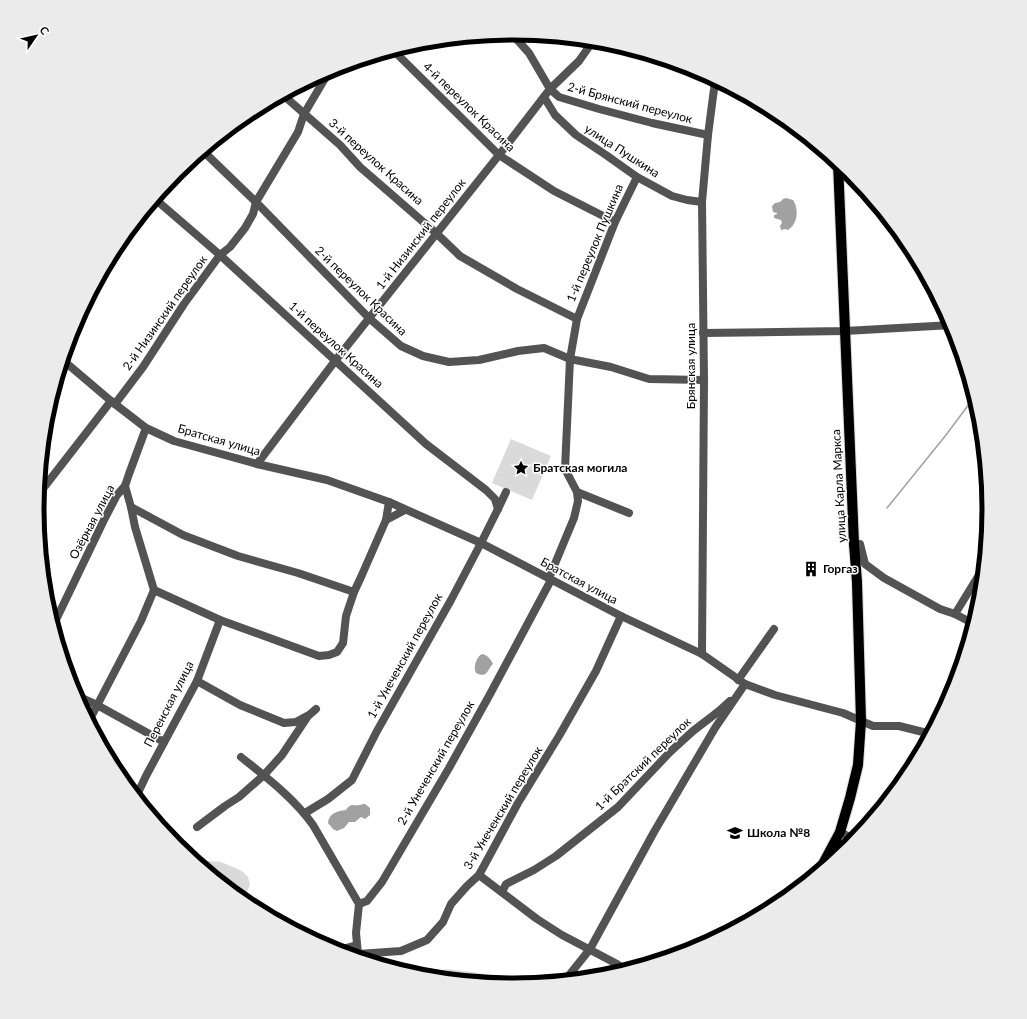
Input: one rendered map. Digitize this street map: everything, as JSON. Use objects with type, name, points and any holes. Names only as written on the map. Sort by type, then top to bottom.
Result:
[{"type":"main road","name":"улица Карла Маркса","points":[[825,860],[840,832],[850,798],[858,765],[861,721],[857,582],[854,544],[838,172]]},
{"type":"street","points":[[517,40],[529,53],[550,89]]},
{"type":"street","name":"1-й Низинский переулок","points":[[257,464],[335,361],[499,156],[550,89],[579,61],[589,46]]},
{"type":"street","name":"4-й переулок Красина","points":[[398,55],[499,156],[554,191],[615,222]]},
{"type":"street","name":"2-й Низинский переулок","points":[[45,487],[113,402],[143,368],[184,304],[220,255],[230,247],[245,228],[253,214],[256,202],[298,132],[304,114],[324,80]]},
{"type":"street","name":"Брянская улица","points":[[702,654],[704,380],[702,202],[714,85]]},
{"type":"street","name":"2-й Брянский переулок","points":[[550,89],[559,97],[599,109],[652,123],[708,135]]},
{"type":"street","name":"улица Пушкина","points":[[544,97],[554,115],[576,135],[637,177],[672,196],[702,202]]},
{"type":"street","name":"3-й переулок Красина","points":[[287,99],[340,145],[360,167],[436,233],[460,256],[517,289],[576,319]]},
{"type":"street","name":"2-й переулок Красина","points":[[207,155],[256,202],[369,318],[401,346],[423,356],[449,362],[479,360],[518,351],[544,348],[570,359],[611,367],[649,379],[704,380]]},
{"type":"street","name":"1-й переулок Пушкина","points":[[578,492],[565,469],[570,359],[576,319],[615,222],[637,177]]},
{"type":"street","name":"1-й переулок Красина","points":[[159,202],[220,255],[426,444],[486,490],[495,499],[498,509]]},
{"type":"street","points":[[703,333],[845,332],[945,325]]},
{"type":"street","name":"Братская улица","points":[[67,364],[146,428],[174,441],[257,464],[327,480],[389,502],[481,543],[621,616],[702,654],[741,682],[775,695],[843,712],[873,726],[899,726],[926,733]]},
{"type":"street","name":"Озёрная улица","points":[[57,618],[104,520],[117,495],[125,486],[146,428]]},
{"type":"street","points":[[91,716],[141,621],[154,590],[135,527],[125,486]]},
{"type":"street","name":"1-й Унеченский переулок","points":[[305,814],[328,799],[352,780],[377,731],[481,543],[506,492]]},
{"type":"street","points":[[578,492],[629,513]]},
{"type":"street","name":"2-й Унеченский переулок","points":[[359,904],[367,900],[382,882],[449,768],[489,696],[550,579],[574,518],[578,501],[578,492]]},
{"type":"street","points":[[154,590],[220,620],[319,656],[329,655],[337,652],[343,643],[346,616],[354,592],[386,520],[389,502]]},
{"type":"street","points":[[131,507],[182,535],[238,556],[298,573],[354,592]]},
{"type":"street","points":[[386,520],[405,510]]},
{"type":"street","points":[[854,544],[860,544],[865,564],[884,578],[940,609],[955,614],[969,621]]},
{"type":"street","points":[[955,614],[978,576]]},
{"type":"street","name":"3-й Унеченский переулок","points":[[366,955],[401,951],[427,940],[443,922],[451,904],[467,886],[480,875],[518,803],[559,736],[596,671],[621,616]]},
{"type":"street","name":"Перенская улица","points":[[139,792],[197,682],[220,620]]},
{"type":"street","points":[[741,682],[774,629]]},
{"type":"street","points":[[197,682],[240,705],[284,723],[296,722],[308,716],[316,709]]},
{"type":"street","name":"1-й Братский переулок","points":[[570,975],[590,949],[654,832],[715,728],[740,692],[741,682]]},
{"type":"street","name":"1-й Братский переулок","points":[[502,892],[506,884],[534,870],[556,856],[618,807],[670,752],[740,692]]},
{"type":"street","points":[[84,699],[164,742]]},
{"type":"street","points":[[197,827],[225,806],[240,797],[264,775],[282,755],[308,716]]},
{"type":"street","points":[[284,723],[291,732],[292,740]]},
{"type":"street","points":[[241,757],[283,792],[305,814],[313,825],[359,904],[356,933],[357,952]]},
{"type":"street","points":[[840,832],[849,837]]},
{"type":"street","points":[[480,875],[537,919],[562,935],[621,966]]},
{"type":"street","points":[[346,948],[357,944]]},
{"type":"shaded area","points":[[786,198],[793,200],[795,204],[797,212],[796,220],[788,230],[781,230],[781,220],[774,218],[774,215],[777,213],[773,212],[772,206]]},
{"type":"shaded area","points":[[511,439],[551,456],[532,500],[492,483]]},
{"type":"shaded area","points":[[482,654],[486,655],[493,664],[487,673],[480,675],[476,673],[475,668],[477,660]]},
{"type":"shaded area","points":[[363,804],[370,808],[370,815],[365,819],[361,817],[355,822],[349,822],[344,828],[337,831],[328,823],[330,817],[334,813],[346,810],[352,805]]},
{"type":"shaded area","points":[[203,861],[221,862],[242,871],[248,877],[250,885],[246,895]]},
{"type":"shaded area","points":[[447,969],[505,977],[509,979],[483,978],[434,972]]},
{"type":"waterway","points":[[887,508],[970,402]]},
{"type":"place","name":"Братская могила","points":[[521,468]]},
{"type":"place","name":"Горгаз","points":[[811,569]]},
{"type":"place","name":"Школа №8","points":[[735,833]]}]
